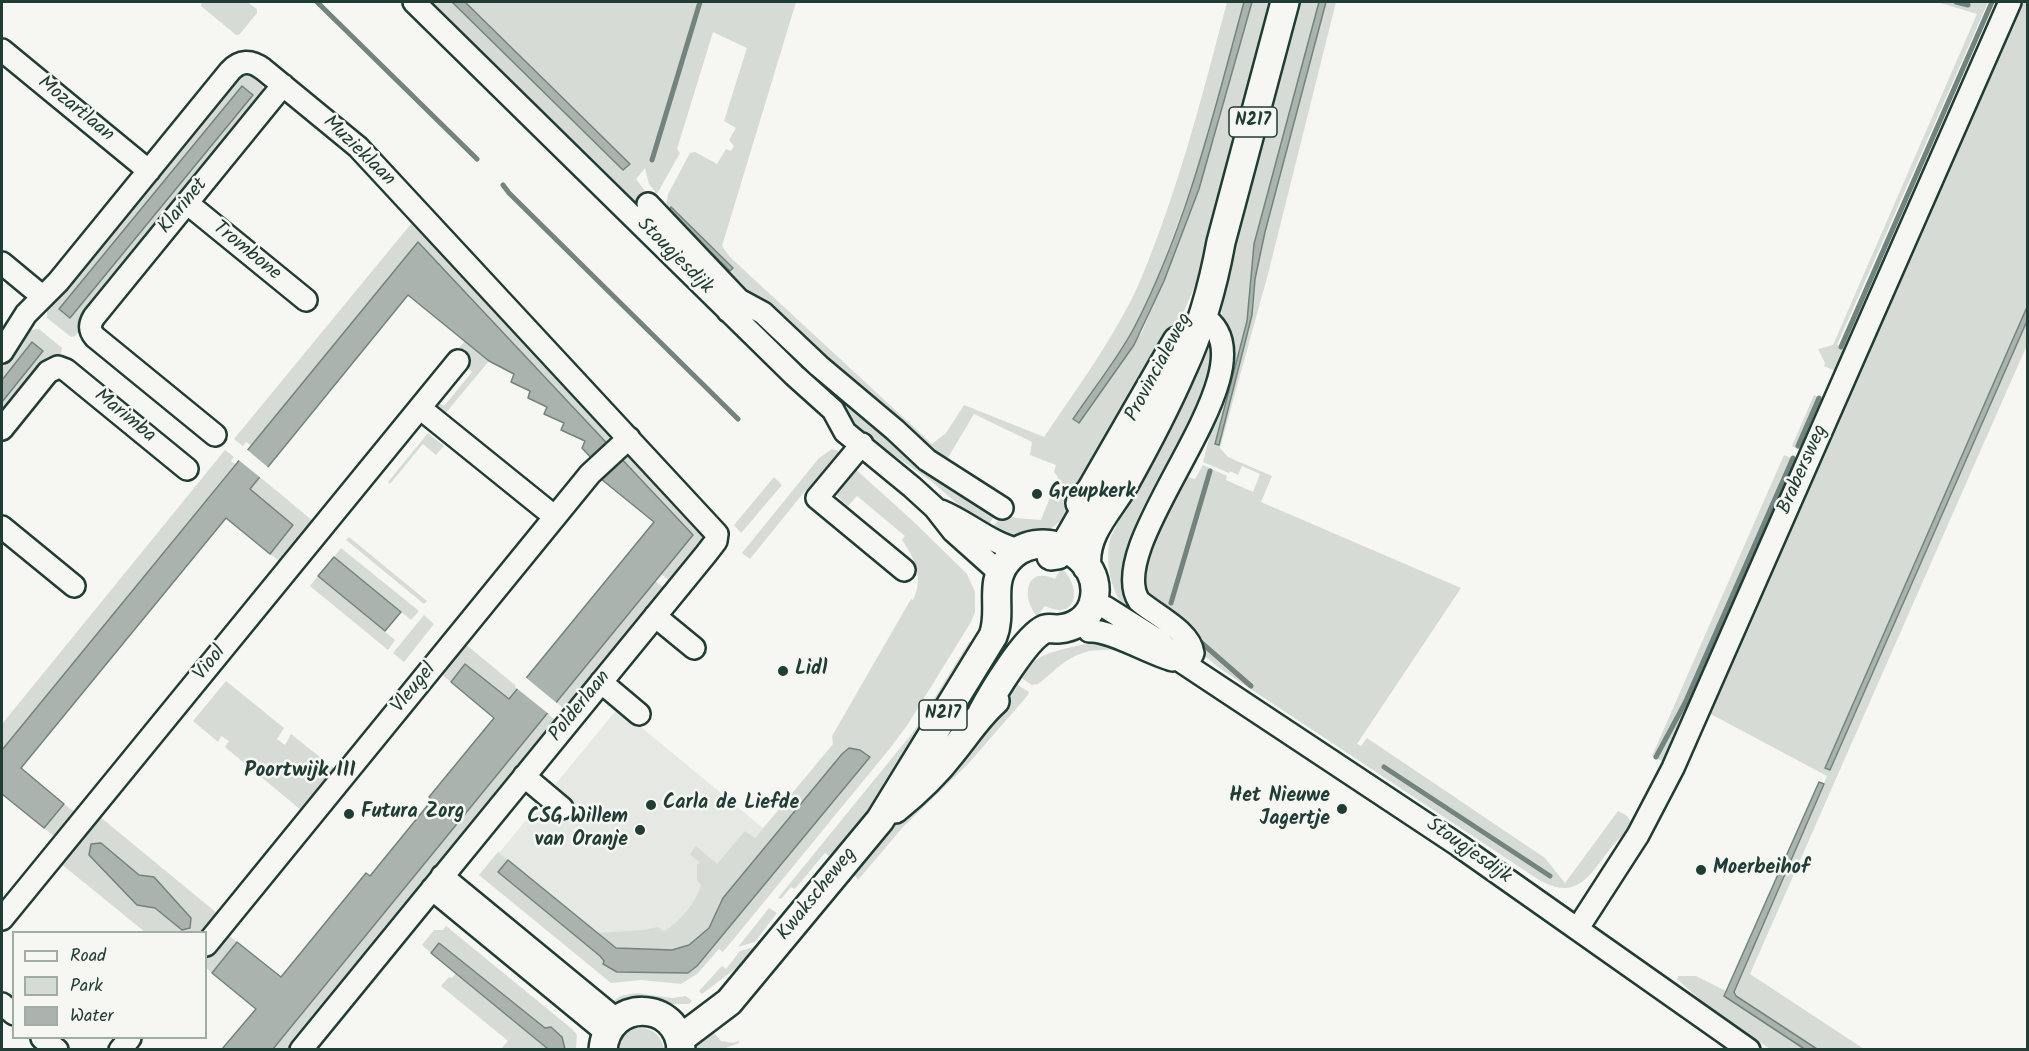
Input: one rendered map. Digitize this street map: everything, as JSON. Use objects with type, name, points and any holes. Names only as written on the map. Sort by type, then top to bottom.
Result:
[{"type":"main road","name":"Provincialeweg","points":[[1097,586],[1101,544],[1116,511],[1125,483],[1169,399],[1190,352],[1202,316],[1285,2]]},
{"type":"main road","name":"Provincialeweg","points":[[1056,546],[1057,539],[1091,490],[1174,347],[1221,242]]},
{"type":"main road","points":[[1034,545],[1056,546],[1077,555],[1097,586],[1101,618],[1089,631],[1072,640],[1040,640],[1020,624],[1012,612],[1005,578],[1008,560],[1020,550],[1034,545]]},
{"type":"main road","name":"N217","points":[[1005,578],[1025,563],[1039,557],[1058,555],[1056,546]]},
{"type":"main road","name":"Kwakscheweg","points":[[676,1036],[755,969],[880,820],[993,636],[998,609],[996,591],[1005,578]]},
{"type":"main road","name":"N217","points":[[1040,640],[1046,629],[1065,628],[1080,622],[1089,611],[1097,586]]},
{"type":"main road","name":"Kwakscheweg","points":[[880,820],[921,786],[950,754],[982,713],[1000,695],[1039,645],[1040,640]]},
{"type":"main road","name":"N217","points":[[609,1034],[630,1013],[644,1011],[657,1014],[676,1036]]},
{"type":"street","name":"Stougjesdijk","points":[[414,2],[734,305],[794,375],[832,408],[845,432],[935,508],[953,531],[988,560],[1005,578]]},
{"type":"street","name":"Brabersweg","points":[[1578,928],[1638,835],[1673,768],[2010,2]]},
{"type":"street","name":"Mozartlaan","points":[[2,50],[149,171]]},
{"type":"street","name":"Muzieklaan","points":[[2,352],[9,322],[26,314],[58,282],[237,64],[247,62],[255,64],[358,147],[623,444],[714,529],[717,537]]},
{"type":"street","name":"Klarinet","points":[[215,435],[95,337],[90,331],[90,323],[283,85]]},
{"type":"street","name":"Trombone","points":[[187,203],[306,300]]},
{"type":"street","points":[[648,204],[734,305],[763,313],[819,366],[927,460],[1002,508]]},
{"type":"street","points":[[2,263],[43,297]]},
{"type":"street","points":[[1185,663],[1193,653],[1190,643],[1139,601],[1132,582],[1143,539],[1205,416],[1220,373],[1222,354],[1219,338],[1212,324],[1202,316]]},
{"type":"street","name":"Viool","points":[[2,920],[458,361]]},
{"type":"street","name":"Marimba","points":[[2,429],[48,372],[60,367],[188,469]]},
{"type":"street","points":[[420,408],[555,517]]},
{"type":"street","name":"Vleugel","points":[[207,944],[555,517],[597,468],[623,444]]},
{"type":"street","points":[[862,444],[817,498],[904,570]]},
{"type":"street","name":"Stougjesdijk","points":[[935,508],[961,519],[999,543],[1020,550]]},
{"type":"street","points":[[2,527],[74,586]]},
{"type":"street","name":"Polderlaan","points":[[300,1050],[710,549],[717,537]]},
{"type":"street","name":"Stougjesdijk","points":[[1097,586],[1185,663],[1441,833],[1749,1050]]},
{"type":"street","points":[[655,616],[694,648]]},
{"type":"street","name":"Stougjesdijk","points":[[1089,631],[1107,633],[1156,655],[1185,663]]},
{"type":"street","points":[[600,682],[639,714]]},
{"type":"street","points":[[524,776],[562,808]]},
{"type":"street","points":[[437,882],[609,1034]]},
{"type":"street","points":[[43,1039],[57,1050]]},
{"type":"shaded area","name":"CSG Willem van Oranje","points":[[618,708],[763,828],[754,839],[745,831],[717,913],[616,948],[499,853]]},
{"type":"green space","points":[[202,2],[247,2],[257,9],[257,13],[239,35],[236,35],[201,6]]},
{"type":"green space","points":[[427,2],[452,2],[623,170],[629,163],[465,2],[796,2],[722,246],[730,257],[932,444],[946,433],[964,405],[1044,437],[1109,340],[1137,288],[1179,174],[1227,2],[1244,2],[1195,177],[1159,274],[1133,330],[1079,422],[1142,332],[1180,240],[1215,136],[1252,2],[1276,2],[1214,232],[1195,286],[1170,343],[1067,514],[1045,532],[1018,539],[990,531],[1004,513],[1015,518],[1041,520],[1058,477],[1054,472],[1056,465],[1030,455],[1032,442],[974,414],[946,461],[879,401],[749,295],[665,212],[668,194],[690,153],[695,152],[717,164],[726,149],[731,151],[734,146],[729,140],[736,128],[724,121],[747,48],[713,32],[677,149],[680,153],[657,194],[649,184],[645,168],[636,179],[718,288]],"holes":[[[671,208],[732,268],[730,271],[669,211]]]},
{"type":"green space","points":[[1295,2],[1319,2],[1254,244],[1247,321],[1215,443],[1219,444],[1252,315],[1255,279],[1265,232],[1326,2],[1336,2],[1268,274],[1220,448],[1228,457],[1272,476],[1261,502],[1461,588],[1357,744],[1361,746],[1367,738],[1545,858],[1565,883],[1618,811],[1627,816],[1633,825],[1613,845],[1590,875],[1573,887],[1563,888],[1550,885],[1536,878],[1222,670],[1206,657],[1197,644],[1146,603],[1136,583],[1179,475],[1195,479],[1203,465],[1227,476],[1226,480],[1253,492],[1260,474],[1242,466],[1238,475],[1203,462],[1222,389],[1227,347],[1220,302],[1233,231]]},
{"type":"green space","points":[[1937,2],[1988,2],[1837,345],[1844,348],[1996,2],[2003,2],[1840,373],[1824,366],[1825,363],[1818,349],[1833,345],[1977,14]]},
{"type":"green space","points":[[2017,2],[2027,2],[2027,307],[1825,768],[1830,770],[2027,321],[2027,345],[1750,974],[1864,1049],[1817,1049],[1736,996],[1734,992],[1827,776],[1705,711]]},
{"type":"green space","points":[[235,75],[239,78],[245,75],[253,77],[263,87],[262,97],[75,336],[71,337],[47,318],[47,306]],"holes":[[[242,86],[253,95],[70,318],[59,309]]]},
{"type":"green space","points":[[415,219],[614,433],[614,443],[606,443],[418,242],[252,446],[246,442],[243,446],[234,439]]},
{"type":"green space","points":[[748,312],[998,510],[989,524],[960,506],[931,481],[869,438],[745,315]]},
{"type":"green space","points":[[39,329],[62,348],[61,353],[2,420],[2,402],[43,351],[32,343],[2,380],[2,362],[26,331]]},
{"type":"green space","points":[[1207,337],[1211,343],[1215,374],[1124,577],[1128,597],[1139,610],[1133,619],[1120,602],[1109,572],[1110,539]]},
{"type":"green space","points":[[465,341],[489,361],[444,415],[434,407],[438,402],[444,406],[472,372],[453,355]]},
{"type":"green space","points":[[1814,395],[1826,401],[1800,450],[1792,446]]},
{"type":"green space","points":[[428,433],[444,446],[436,455],[423,444],[390,484],[388,482]]},
{"type":"green space","points":[[832,449],[838,451],[841,456],[810,495],[805,491],[750,559],[742,553],[819,458]]},
{"type":"green space","points":[[225,450],[234,457],[231,461],[235,464],[2,750],[2,724]]},
{"type":"green space","points":[[629,450],[704,532],[705,541],[672,583],[661,574],[692,535],[621,458]]},
{"type":"green space","points":[[1784,455],[1799,461],[1667,764],[1652,756]]},
{"type":"green space","points":[[852,466],[967,574],[975,592],[975,612],[971,622],[908,724],[891,747],[723,952],[719,949],[697,974],[681,984],[641,980],[611,983],[479,875],[498,852],[508,860],[498,872],[600,956],[604,961],[603,965],[617,972],[687,973],[697,966],[790,853],[865,753],[854,749],[842,754],[723,898],[709,928],[697,940],[682,948],[672,950],[616,948],[597,933],[658,927],[664,931],[681,917],[691,905],[701,885],[697,880],[697,864],[700,863],[690,854],[696,846],[717,864],[745,831],[755,838],[833,744],[832,736],[911,599],[913,600],[918,577],[911,554],[902,540],[905,536],[857,496],[848,506],[833,492]]},
{"type":"green space","points":[[260,477],[314,522],[281,562],[270,554],[285,535],[250,489]]},
{"type":"green space","points":[[774,477],[782,485],[741,533],[734,525]]},
{"type":"green space","points":[[349,537],[427,601],[424,604],[346,540]]},
{"type":"green space","points":[[341,548],[419,611],[411,620],[334,557]]},
{"type":"green space","points":[[1061,568],[1072,584],[1074,593],[1070,606],[1056,610],[1045,606],[1037,616],[1029,601],[1029,586],[1032,580],[1037,576],[1055,579]]},
{"type":"green space","points":[[318,576],[395,640],[388,650],[310,586]]},
{"type":"green space","points":[[655,581],[667,590],[568,711],[558,704],[549,715],[558,722],[291,1049],[273,1050]]},
{"type":"green space","points":[[424,615],[434,624],[404,662],[393,653]]},
{"type":"green space","points":[[969,642],[974,643],[877,806],[829,856],[825,853],[795,889],[791,887],[781,899],[778,898],[914,731]]},
{"type":"green space","points":[[1101,642],[1119,648],[1090,651],[1078,655],[1065,662],[1038,684],[1032,685],[1020,677],[1030,665],[1046,655],[1076,646]]},
{"type":"green space","points":[[464,643],[515,685],[517,689],[509,699],[465,664],[451,682],[440,673]]},
{"type":"green space","points":[[226,681],[284,728],[277,739],[285,745],[291,734],[335,769],[301,810],[225,747],[229,741],[221,736],[218,742],[193,721]]},
{"type":"green space","points":[[1016,684],[1029,692],[1028,695],[968,764],[903,827],[858,880],[853,873],[869,846],[984,727]]},
{"type":"green space","points":[[64,804],[76,813],[56,838],[44,828]]},
{"type":"green space","points":[[99,816],[218,914],[204,931],[144,931],[60,863]],"holes":[[[101,843],[139,875],[182,930],[155,908]]]},
{"type":"green space","points":[[435,907],[319,1049],[311,1050],[429,908]]},
{"type":"green space","points":[[769,908],[777,913],[755,942],[738,947]]},
{"type":"green space","points":[[446,926],[572,1029],[577,1035],[576,1049],[565,1049],[562,1037],[551,1027],[545,1029],[439,943],[431,953],[422,945],[434,930],[443,930]]},
{"type":"green space","points":[[227,934],[237,942],[212,973],[207,969],[207,959]]},
{"type":"green space","points":[[758,946],[748,959],[702,994],[699,991],[722,966],[726,969],[740,951]]},
{"type":"green space","points":[[456,973],[548,1049],[501,1049],[508,1041],[441,986]]},
{"type":"green space","points":[[1678,976],[1696,976],[1726,991],[1724,996],[1806,1049],[1770,1049],[1708,1007],[1677,979]]},
{"type":"green space","points":[[637,993],[672,998],[686,996],[692,1001],[689,1004],[606,1005],[621,996]]},
{"type":"green space","points":[[708,1026],[721,1041],[733,1043],[739,1041],[739,1043],[723,1049],[692,1050],[701,1032]]},
{"type":"green space","points":[[637,1028],[655,1033],[664,1049],[619,1049],[624,1036]]},
{"type":"water","points":[[452,2],[465,2],[630,164],[623,170]]},
{"type":"water","points":[[1244,2],[1252,2],[1199,189],[1164,281],[1134,345],[1079,423],[1073,419],[1113,363],[1134,328],[1169,250],[1198,168]]},
{"type":"water","points":[[1319,2],[1326,2],[1265,232],[1255,279],[1252,315],[1219,445],[1215,444],[1247,321],[1254,244]]},
{"type":"water","points":[[242,86],[253,95],[70,318],[59,309]]},
{"type":"water","points":[[671,207],[733,268],[730,271],[668,211]]},
{"type":"water","points":[[418,242],[693,535],[273,1049],[222,1049],[256,1009],[212,973],[237,942],[281,977],[366,873],[370,876],[432,800],[429,797],[494,718],[451,682],[465,664],[509,699],[654,522],[601,479],[606,474],[582,448],[585,441],[561,430],[564,423],[544,414],[547,407],[528,398],[530,391],[511,382],[514,374],[489,361],[408,295],[250,489],[293,525],[270,554],[226,518],[21,768],[64,804],[44,828],[2,794],[2,750]]},
{"type":"water","points":[[2027,307],[2027,321],[1830,770],[1825,768]]},
{"type":"water","points":[[32,342],[43,351],[2,402],[2,380]]},
{"type":"water","points":[[334,557],[401,612],[385,631],[318,576]]},
{"type":"water","points":[[849,748],[860,750],[870,757],[697,966],[688,973],[617,972],[603,964],[604,961],[600,956],[498,872],[508,860],[616,948],[672,950],[689,945],[709,928],[723,898]]},
{"type":"water","points":[[1819,782],[1824,784],[1734,992],[1736,996],[1817,1049],[1806,1050],[1724,996]]},
{"type":"water","points":[[101,843],[139,875],[154,877],[191,918],[190,928],[182,930],[155,908],[137,905],[89,855],[91,844]]},
{"type":"water","points":[[439,943],[545,1028],[551,1027],[562,1037],[565,1049],[548,1049],[431,953]]},
{"type":"pier","points":[[244,447],[270,469],[262,479],[236,458]]},
{"type":"pier","points":[[524,676],[558,704],[550,715],[515,687]]},
{"type":"waterway","points":[[317,2],[477,159]]},
{"type":"waterway","points":[[652,160],[700,2]]},
{"type":"waterway","points":[[1956,2],[1968,5]]},
{"type":"waterway","points":[[1841,347],[1992,2]]},
{"type":"waterway","points":[[503,185],[738,419]]},
{"type":"waterway","points":[[1798,446],[1819,398]]},
{"type":"waterway","points":[[1656,757],[1685,703],[1793,458]]},
{"type":"waterway","points":[[1171,603],[1210,471]]},
{"type":"waterway","points":[[1196,638],[1251,686]]},
{"type":"waterway","points":[[1384,767],[1550,876]]},
{"type":"place","name":"Greupkerk","points":[[1037,494]]},
{"type":"place","name":"Lidl","points":[[783,671]]},
{"type":"place","name":"Carla de Liefde","points":[[651,805]]},
{"type":"place","name":"Het Nieuwe Jagertje","points":[[1342,809]]},
{"type":"place","name":"Futura Zorg","points":[[349,814]]},
{"type":"place","name":"CSG Willem van Oranje","points":[[640,830]]},
{"type":"place","name":"Moerbeihof","points":[[1701,870]]},
{"type":"district","name":"Poortwijk III","points":[[300,772]]}]
